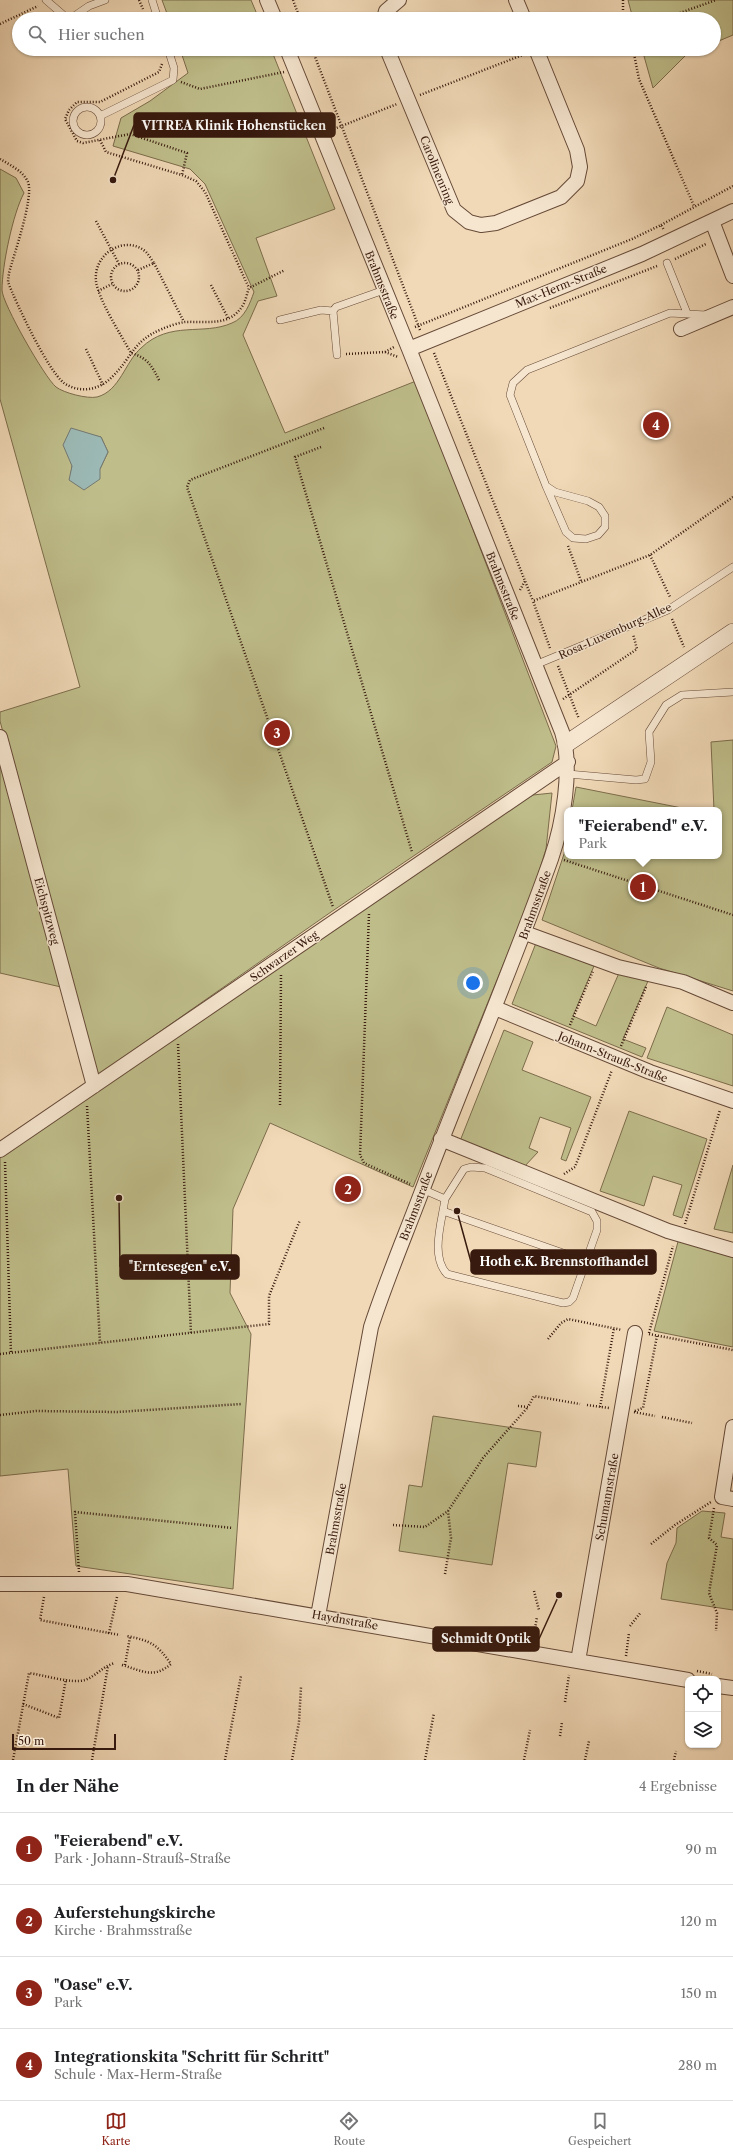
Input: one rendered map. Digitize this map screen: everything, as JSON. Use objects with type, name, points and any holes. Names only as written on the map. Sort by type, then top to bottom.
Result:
[{"type":"street","points":[[267,0],[272,12]]},
{"type":"street","points":[[386,12],[399,0]]},
{"type":"street","points":[[516,0],[521,12]]},
{"type":"street","name":"Brahmsstraße","points":[[290,56],[409,349],[566,744],[568,768],[556,846],[525,933],[441,1139],[380,1298],[371,1327],[318,1616]]},
{"type":"street","name":"Carolinenring","points":[[390,56],[454,210],[468,222],[481,225],[496,223],[561,197],[578,181],[580,167],[577,150],[539,56]]},
{"type":"street","name":"Max-Herm-Straße","points":[[409,349],[642,254],[733,211]]},
{"type":"street","points":[[712,221],[733,276]]},
{"type":"street","points":[[681,329],[733,307]]},
{"type":"street","points":[[566,744],[733,632]]},
{"type":"street","name":"Eichspitzweg","points":[[0,737],[94,1086]]},
{"type":"street","name":"Schwarzer Weg","points":[[1,1153],[82,1094],[568,768]]},
{"type":"street","points":[[525,933],[597,961],[683,982],[733,1003]]},
{"type":"street","name":"Johann-Strauß-Straße","points":[[495,1008],[616,1058],[728,1099]]},
{"type":"street","points":[[441,1139],[550,1184],[676,1233],[733,1250]]},
{"type":"street","name":"Schumannstraße","points":[[578,1661],[622,1411],[642,1334]]},
{"type":"street","points":[[733,1427],[722,1497],[733,1499]]},
{"type":"street","name":"Haydnstraße","points":[[0,1584],[127,1584],[685,1679]]},
{"type":"street","points":[[721,1686],[733,1688]]},
{"type":"lane","points":[[80,12],[89,6],[105,0]]},
{"type":"lane","points":[[152,0],[156,12]]},
{"type":"lane","points":[[48,1],[61,12]]},
{"type":"lane","points":[[100,116],[173,80],[174,68],[170,56]]},
{"type":"lane","points":[[83,107],[90,107],[96,110],[100,116],[102,123],[94,134],[88,136],[81,135],[75,130],[73,117],[77,111],[83,107]]},
{"type":"lane","points":[[667,263],[687,313]]},
{"type":"lane","points":[[280,320],[321,310],[333,311],[336,308],[384,290]]},
{"type":"lane","points":[[333,311],[337,355]]},
{"type":"lane","points":[[546,486],[555,492],[588,501],[599,507],[605,516],[605,527],[598,535],[586,539],[573,538],[566,532],[546,486],[510,395],[513,383],[527,370],[670,313],[687,313],[712,316]]},
{"type":"lane","name":"Rosa-Luxemburg-Allee","points":[[534,666],[668,610],[733,567]]},
{"type":"lane","points":[[568,768],[620,779],[644,779],[651,762],[649,732],[666,704],[682,695],[733,692]]},
{"type":"lane","points":[[477,1167],[485,1168],[587,1209],[595,1217],[597,1226],[573,1298],[569,1302],[563,1303],[447,1274],[442,1269],[438,1251],[445,1199],[464,1169],[477,1167]]},
{"type":"lane","points":[[422,1190],[445,1199]]},
{"type":"lane","points":[[444,1211],[586,1261]]},
{"type":"path","points":[[293,0],[297,12]]},
{"type":"path","points":[[622,0],[623,12]]},
{"type":"path","points":[[683,12],[716,0]]},
{"type":"path","points":[[22,12],[48,1]]},
{"type":"path","points":[[0,24],[12,18]]},
{"type":"path","points":[[315,56],[417,325],[632,239],[733,186]]},
{"type":"path","points":[[341,126],[518,56]]},
{"type":"path","points":[[634,56],[639,79],[694,206]]},
{"type":"path","points":[[173,80],[200,89],[296,70]]},
{"type":"path","points":[[182,175],[187,153],[130,134],[100,140],[106,152],[182,175],[196,181],[205,192],[249,288]]},
{"type":"path","points":[[0,159],[20,171],[28,183],[30,198],[9,273],[8,282],[13,295],[52,369],[64,382],[73,387],[90,390],[103,385],[114,376],[144,338],[163,328],[184,322],[220,322],[228,318],[243,305],[249,288],[285,270]]},
{"type":"path","points":[[96,221],[119,264]]},
{"type":"path","points":[[661,225],[679,257]]},
{"type":"path","points":[[160,382],[154,368],[144,357],[131,353],[98,291],[95,280],[98,265],[104,254],[112,249],[123,246],[135,246],[146,252],[154,263],[184,322]]},
{"type":"path","points":[[138,270],[154,263]]},
{"type":"path","points":[[119,264],[129,264],[138,270],[139,282],[129,291],[117,289],[112,284],[111,273],[119,264]]},
{"type":"path","points":[[98,291],[112,284]]},
{"type":"path","points":[[211,285],[228,318]]},
{"type":"path","points":[[86,349],[103,385]]},
{"type":"path","points":[[337,355],[385,352],[397,356],[405,363],[415,365]]},
{"type":"path","points":[[324,428],[190,480],[187,487],[334,910]]},
{"type":"path","points":[[321,447],[294,457],[413,855]]},
{"type":"path","points":[[584,732],[554,658],[533,600],[650,555],[733,498]]},
{"type":"path","points":[[566,532],[569,550],[581,581]]},
{"type":"path","points":[[551,707],[637,649]]},
{"type":"path","points":[[551,859],[567,861],[733,915]]},
{"type":"path","points":[[369,914],[360,1156],[364,1163],[422,1190]]},
{"type":"path","points":[[564,1037],[597,961]]},
{"type":"path","points":[[280,1105],[282,975]]},
{"type":"path","points":[[550,1184],[575,1167],[616,1058],[651,975]]},
{"type":"path","points":[[178,1038],[191,1334]]},
{"type":"path","points":[[82,1094],[87,1104],[100,1344]]},
{"type":"path","points":[[642,1334],[676,1233],[728,1099]]},
{"type":"path","points":[[1,1153],[5,1160],[11,1354]]},
{"type":"path","points":[[0,1354],[191,1334],[269,1324],[269,1296],[300,1220]]},
{"type":"path","points":[[600,1407],[614,1328]]},
{"type":"path","points":[[655,1416],[631,1412],[643,1408],[657,1336]]},
{"type":"path","points":[[393,1526],[425,1527],[448,1511],[483,1458],[528,1406],[534,1396],[580,1404]]},
{"type":"path","points":[[0,1415],[36,1411],[116,1412],[242,1404]]},
{"type":"path","points":[[587,1405],[622,1411]]},
{"type":"path","points":[[518,1406],[528,1406]]},
{"type":"path","points":[[662,1417],[692,1423]]},
{"type":"path","points":[[651,1544],[675,1525],[716,1499],[710,1538],[717,1545],[709,1593],[717,1613],[716,1631]]},
{"type":"path","points":[[444,1574],[451,1538],[448,1511]]},
{"type":"path","points":[[80,1583],[75,1512],[233,1528]]},
{"type":"path","points":[[46,1591],[40,1620],[120,1635]]},
{"type":"path","points":[[534,1591],[539,1610]]},
{"type":"path","points":[[109,1633],[117,1596]]},
{"type":"path","points":[[630,1626],[641,1612]]},
{"type":"path","points":[[532,1643],[538,1616]]},
{"type":"path","points":[[625,1659],[629,1633]]},
{"type":"path","points":[[128,1637],[143,1640],[160,1648],[172,1664],[162,1672],[148,1674],[124,1665],[128,1637]]},
{"type":"path","points":[[13,1760],[29,1673],[66,1679],[84,1680],[108,1665],[115,1664]]},
{"type":"path","points":[[92,1760],[108,1665]]},
{"type":"path","points":[[565,1702],[569,1675]]},
{"type":"path","points":[[226,1760],[241,1676]]},
{"type":"path","points":[[23,1704],[59,1718],[66,1679]]},
{"type":"path","points":[[292,1760],[298,1722],[301,1687]]},
{"type":"path","points":[[425,1760],[434,1713]]},
{"type":"path","points":[[560,1736],[562,1722]]},
{"type":"path","points":[[524,1760],[530,1730]]},
{"type":"path","points":[[585,1760],[589,1741]]},
{"type":"path","points":[[674,1760],[676,1751]]},
{"type":"shaded area","points":[[162,0],[251,0],[256,12],[166,12]]},
{"type":"shaded area","points":[[628,0],[733,0],[733,35],[721,40],[721,12],[631,12]]},
{"type":"shaded area","points":[[182,56],[274,56],[335,209],[256,238],[277,296],[258,301],[243,335],[285,433],[416,381],[556,746],[552,762],[331,912],[95,1077],[0,721],[0,712],[80,687],[0,399],[0,169],[16,178],[24,193],[12,226],[2,280],[4,298],[16,324],[34,356],[56,387],[70,393],[88,397],[97,397],[105,394],[117,383],[135,354],[152,339],[175,331],[221,327],[237,321],[244,314],[254,292],[205,184],[190,169],[113,146],[121,118],[150,101],[188,73]],"holes":[[[87,434],[101,437],[108,452],[100,469],[70,480],[72,466]]]},
{"type":"shaded area","points":[[644,56],[685,56],[653,88]]},
{"type":"shaded area","points":[[733,740],[733,991],[659,968],[542,920],[564,854],[564,859],[722,859],[722,807],[714,807],[711,742]]},
{"type":"shaded area","points":[[0,756],[61,987],[0,973]]},
{"type":"shaded area","points":[[576,787],[677,807],[573,807]]},
{"type":"shaded area","points":[[552,793],[546,849],[533,891],[413,1187],[270,1123],[233,1209],[230,1293],[251,1334],[233,1589],[76,1566],[68,1469],[0,1476],[0,1156],[500,811],[533,795]]},
{"type":"shaded area","points":[[536,943],[594,966],[573,1016],[596,1026],[619,973],[648,981],[623,1039],[646,1048],[642,1057],[512,1004]]},
{"type":"shaded area","points":[[667,1007],[733,1035],[733,1086],[647,1058]]},
{"type":"shaded area","points":[[504,1030],[533,1042],[522,1070],[591,1097],[566,1161],[561,1159],[571,1128],[540,1117],[529,1148],[538,1152],[524,1167],[460,1141]]},
{"type":"shaded area","points":[[629,1111],[707,1139],[682,1218],[673,1215],[682,1185],[653,1176],[644,1206],[600,1191]]},
{"type":"shaded area","points":[[733,1165],[733,1233],[714,1229]]},
{"type":"shaded area","points":[[679,1238],[733,1253],[733,1347],[654,1331]]},
{"type":"shaded area","points":[[433,1416],[541,1432],[536,1467],[508,1463],[492,1565],[399,1551],[409,1485],[422,1487]]},
{"type":"shaded area","points":[[702,1511],[725,1513],[721,1537],[733,1539],[733,1610],[661,1599],[667,1563],[676,1543],[677,1528]]},
{"type":"water","points":[[71,428],[101,437],[108,452],[100,469],[100,479],[84,490],[69,480],[72,466],[63,445]]},
{"type":"place","name":"VITREA Klinik Hohenstücken","points":[[113,180]]},
{"type":"place","name":"Integrationskita \"Schritt für Schritt\"","points":[[656,425]]},
{"type":"place","name":"\"Oase\" e.V.","points":[[277,733]]},
{"type":"place","name":"\"Feierabend\" e.V.","points":[[643,887]]},
{"type":"place","name":"Auferstehungskirche","points":[[348,1189]]},
{"type":"place","name":"\"Erntesegen\" e.V.","points":[[119,1198]]},
{"type":"place","name":"Hoth e.K. Brennstoffhandel","points":[[457,1211]]},
{"type":"place","name":"Schmidt Optik","points":[[559,1595]]}]
